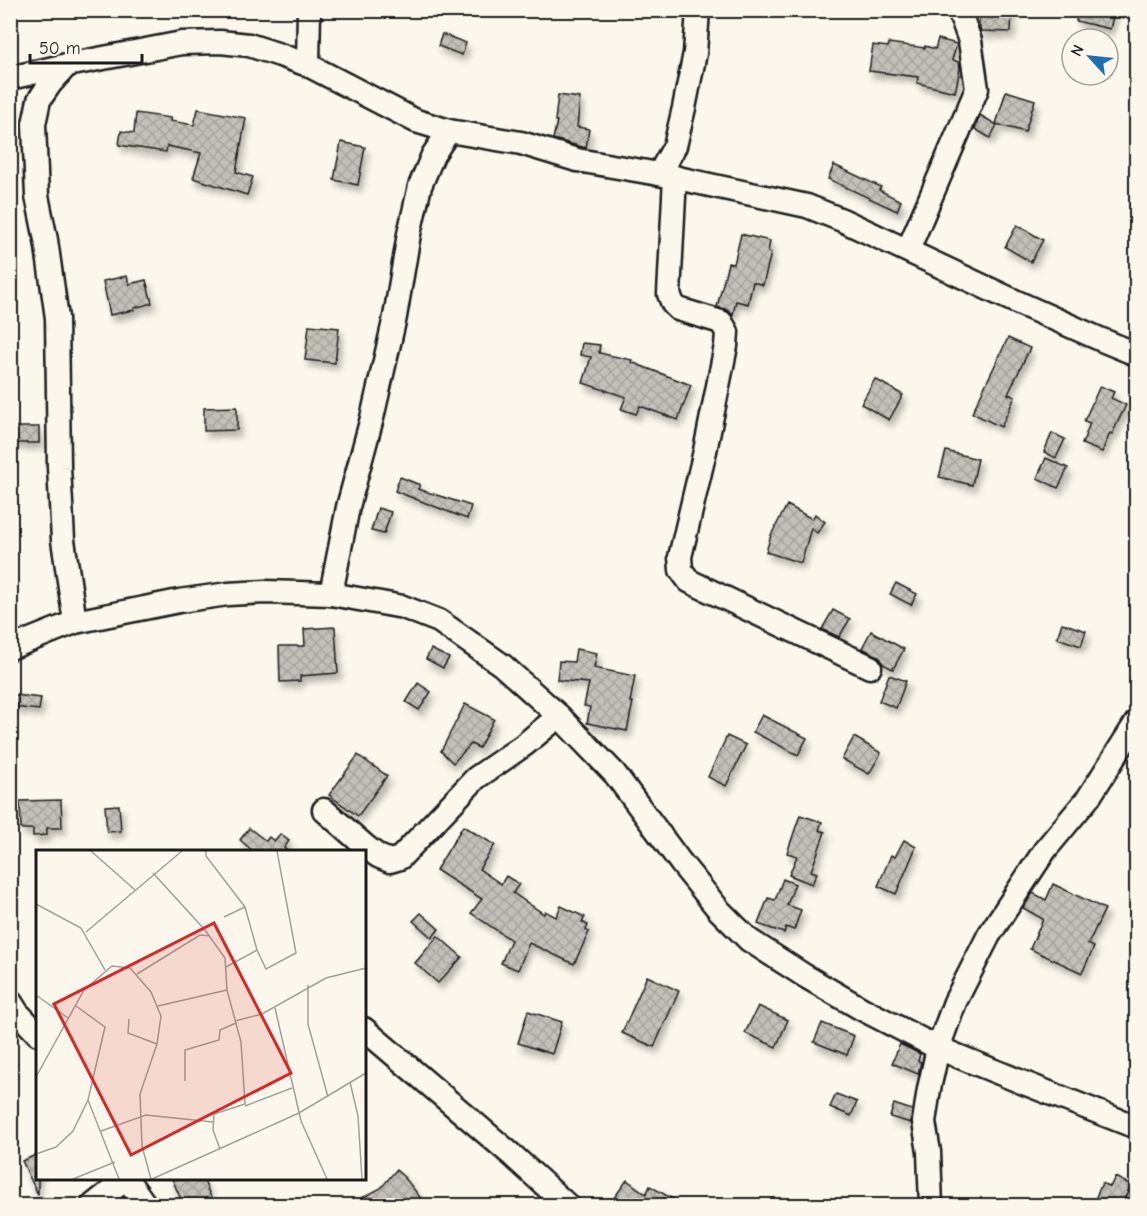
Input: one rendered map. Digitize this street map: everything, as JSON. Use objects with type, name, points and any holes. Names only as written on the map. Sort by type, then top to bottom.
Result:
[{"type":"street","points":[[308,65],[309,10]]},
{"type":"street","points":[[698,10],[695,53],[667,175],[669,294],[678,309],[722,322],[727,332],[705,452],[680,557],[681,570],[689,581],[870,667]]},
{"type":"street","points":[[908,250],[977,89],[970,41],[958,10]]},
{"type":"street","points":[[10,78],[182,43],[220,42],[249,45],[308,65],[416,121],[449,131],[521,143],[578,160],[667,175],[807,206],[908,250],[1021,304],[1137,354]]},
{"type":"street","points":[[67,65],[45,92],[34,124],[38,196],[57,318],[59,468],[63,540],[75,622]]},
{"type":"street","points":[[331,594],[348,507],[372,418],[395,317],[409,234],[420,186],[433,155],[449,131]]},
{"type":"street","points":[[10,648],[75,622],[179,601],[228,594],[265,592],[331,594],[403,607],[439,621],[502,665],[559,716],[615,774],[706,895],[749,939],[805,976],[862,1009],[938,1048],[1054,1096],[1137,1127]]},
{"type":"street","points":[[324,810],[378,856],[390,861],[400,858],[476,778],[524,745],[559,716]]},
{"type":"street","points":[[931,1206],[924,1122],[928,1089],[938,1048],[955,1002],[990,935],[1045,850],[1089,797],[1137,723]]},
{"type":"street","points":[[10,1001],[36,1032]]},
{"type":"street","points":[[366,1031],[568,1206]]},
{"type":"street","points":[[92,1206],[125,1180]]},
{"type":"street","points":[[127,1180],[146,1206]]},
{"type":"building","points":[[979,10],[1012,10],[1011,32],[981,31]]},
{"type":"building","points":[[1078,10],[1114,12],[1110,27],[1076,21]]},
{"type":"building","points":[[442,34],[466,43],[462,55],[438,46]]},
{"type":"building","points":[[938,39],[957,44],[952,60],[959,62],[960,69],[955,92],[917,83],[918,77],[869,71],[873,45],[888,47],[889,43],[935,49]]},
{"type":"building","points":[[1006,91],[1035,100],[1025,132],[996,124]]},
{"type":"building","points":[[558,95],[580,98],[577,127],[589,129],[586,148],[553,139],[557,121],[555,121]]},
{"type":"building","points":[[198,109],[246,118],[236,172],[253,177],[247,195],[193,178],[201,153],[167,146],[166,152],[119,145],[121,131],[134,133],[136,113],[171,118],[170,121],[194,125]]},
{"type":"building","points":[[980,115],[997,125],[990,138],[975,129]]},
{"type":"building","points":[[341,142],[365,147],[358,185],[334,180]]},
{"type":"building","points":[[834,165],[881,187],[879,190],[901,201],[897,211],[828,179]]},
{"type":"building","points":[[1017,225],[1043,240],[1031,262],[1005,247]]},
{"type":"building","points":[[741,234],[770,241],[768,252],[771,253],[763,285],[753,282],[748,304],[736,301],[733,314],[717,307],[728,263],[734,264]]},
{"type":"building","points":[[127,276],[129,284],[146,280],[152,303],[110,315],[103,281]]},
{"type":"building","points":[[309,325],[339,328],[335,363],[305,360]]},
{"type":"building","points":[[1008,338],[1030,348],[1008,394],[1015,397],[1001,427],[972,413]]},
{"type":"building","points":[[582,343],[600,345],[599,353],[632,360],[631,362],[691,385],[678,420],[640,406],[636,414],[621,409],[626,397],[583,383],[591,357],[580,355]]},
{"type":"building","points":[[875,379],[903,395],[889,420],[861,404]]},
{"type":"building","points":[[1100,386],[1114,392],[1111,398],[1126,405],[1102,452],[1082,444],[1090,423],[1084,421]]},
{"type":"building","points":[[237,407],[237,430],[204,431],[204,408]]},
{"type":"building","points":[[10,427],[39,427],[39,443],[10,443]]},
{"type":"building","points":[[1052,433],[1065,439],[1056,458],[1044,452]]},
{"type":"building","points":[[946,451],[978,459],[972,485],[939,477]]},
{"type":"building","points":[[1046,458],[1068,468],[1058,488],[1037,478]]},
{"type":"building","points":[[400,477],[420,485],[418,489],[471,506],[467,519],[395,491]]},
{"type":"building","points":[[787,505],[812,519],[815,514],[825,522],[817,533],[811,528],[801,563],[766,552],[771,535]]},
{"type":"building","points":[[378,508],[391,512],[384,534],[371,531]]},
{"type":"building","points":[[896,583],[917,594],[911,605],[890,594]]},
{"type":"building","points":[[833,610],[850,619],[839,637],[822,629]]},
{"type":"building","points":[[1062,623],[1086,631],[1081,646],[1057,638]]},
{"type":"building","points":[[335,627],[338,673],[300,676],[300,681],[280,682],[279,646],[305,646],[304,629]]},
{"type":"building","points":[[871,631],[904,649],[893,669],[883,664],[876,655],[862,648]]},
{"type":"building","points":[[431,649],[449,658],[443,668],[426,659]]},
{"type":"building","points":[[576,649],[597,653],[594,668],[635,676],[627,731],[587,723],[590,707],[584,706],[589,683],[557,680],[559,661],[574,662]]},
{"type":"building","points":[[889,675],[906,681],[896,708],[879,701]]},
{"type":"building","points":[[418,683],[431,692],[419,710],[406,702]]},
{"type":"building","points":[[15,695],[41,698],[39,710],[14,707]]},
{"type":"building","points":[[465,704],[494,719],[479,748],[471,744],[453,763],[441,751]]},
{"type":"building","points":[[762,715],[807,738],[798,755],[753,732]]},
{"type":"building","points":[[727,736],[746,745],[726,786],[708,777]]},
{"type":"building","points":[[854,737],[881,753],[869,774],[842,759]]},
{"type":"building","points":[[358,755],[387,776],[358,816],[329,795]]},
{"type":"building","points":[[61,800],[62,828],[47,828],[47,835],[33,836],[33,829],[21,829],[20,801]]},
{"type":"building","points":[[119,805],[121,831],[107,832],[105,806]]},
{"type":"building","points":[[800,815],[822,822],[819,830],[825,832],[811,871],[817,873],[812,884],[789,875],[797,856],[787,853]]},
{"type":"building","points":[[463,826],[495,845],[479,869],[501,884],[506,876],[519,884],[513,893],[544,914],[545,911],[556,917],[561,906],[585,917],[582,922],[588,925],[586,930],[589,932],[574,964],[529,943],[518,970],[501,963],[511,940],[471,913],[482,899],[436,870]]},
{"type":"building","points":[[249,828],[266,841],[269,837],[274,841],[280,834],[289,841],[284,848],[286,850],[252,850],[240,840]]},
{"type":"building","points":[[904,840],[916,847],[896,894],[878,886],[891,855],[895,857]]},
{"type":"building","points":[[783,879],[795,884],[787,905],[801,910],[794,930],[786,927],[784,933],[758,924],[768,898],[775,900]]},
{"type":"building","points":[[1053,884],[1105,909],[1088,944],[1094,947],[1082,973],[1030,949],[1043,919],[1023,908],[1033,893],[1046,900]]},
{"type":"building","points":[[421,913],[439,929],[432,938],[413,921]]},
{"type":"building","points":[[438,936],[462,957],[438,983],[415,963]]},
{"type":"building","points":[[647,976],[679,991],[654,1047],[622,1033]]},
{"type":"building","points":[[758,1006],[788,1020],[776,1047],[745,1033]]},
{"type":"building","points":[[528,1011],[562,1022],[552,1054],[518,1043]]},
{"type":"building","points":[[822,1023],[854,1036],[847,1055],[814,1042]]},
{"type":"building","points":[[900,1044],[920,1054],[918,1074],[892,1063]]},
{"type":"building","points":[[836,1094],[857,1102],[851,1116],[830,1107]]},
{"type":"building","points":[[894,1104],[912,1110],[911,1123],[890,1117]]},
{"type":"building","points":[[36,1155],[38,1195],[22,1161]]},
{"type":"building","points":[[396,1170],[427,1206],[347,1206],[381,1188]]},
{"type":"building","points":[[1115,1177],[1131,1185],[1121,1206],[1092,1206],[1102,1183],[1110,1187]]},
{"type":"building","points":[[172,1180],[203,1180],[215,1206],[184,1206]]},
{"type":"building","points":[[627,1180],[646,1194],[650,1186],[685,1206],[608,1206]]}]
